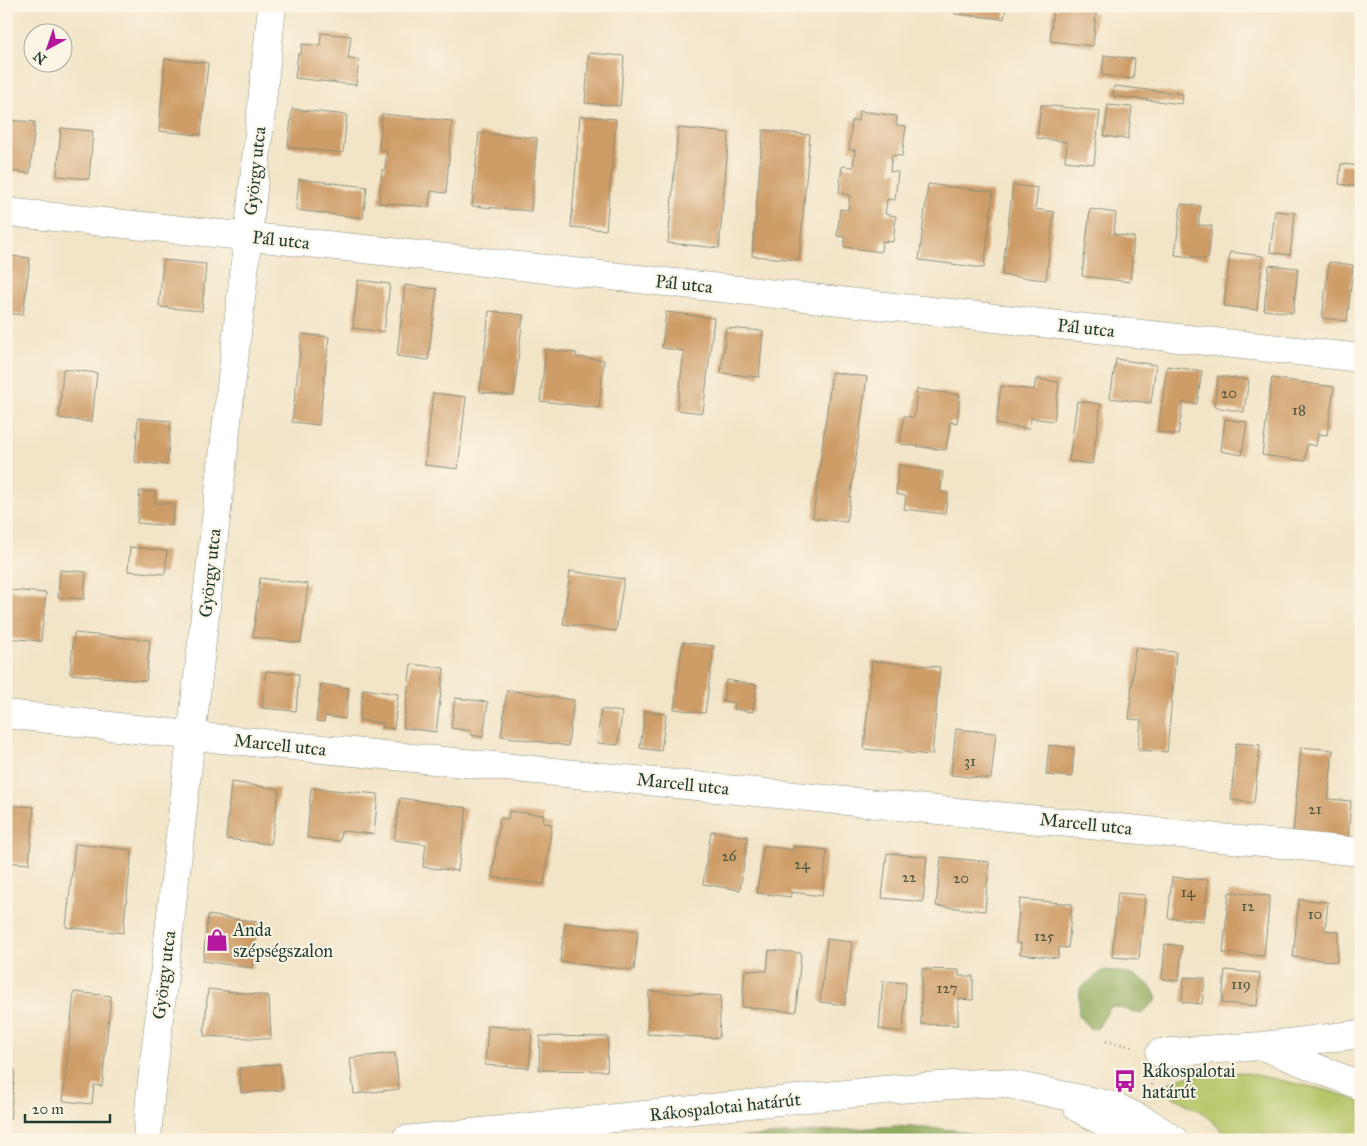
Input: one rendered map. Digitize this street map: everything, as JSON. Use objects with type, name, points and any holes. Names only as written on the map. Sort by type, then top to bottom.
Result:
[{"type":"street","name":"György utca","points":[[147,1140],[150,1099],[248,237],[272,6]]},
{"type":"street","name":"Pál utca","points":[[6,212],[1361,358]]},
{"type":"street","name":"Marcell utca","points":[[6,714],[191,736],[1361,852]]},
{"type":"street","points":[[1160,1053],[1262,1046],[1361,1034]]},
{"type":"street","points":[[1262,1046],[1361,1086]]},
{"type":"street","name":"Rákospalotai határút","points":[[405,1140],[903,1089],[996,1083],[1046,1091],[1114,1106],[1147,1122],[1174,1140]]},
{"type":"street","name":"Rákospalotai határút","points":[[1046,1091],[1109,1125],[1129,1140]]},
{"type":"green space","points":[[1104,970],[1129,974],[1143,980],[1154,992],[1157,1000],[1141,1014],[1117,1007],[1110,1007],[1098,1028],[1090,1029],[1078,1015],[1080,988]]},
{"type":"green space","points":[[1243,1072],[1330,1091],[1361,1102],[1361,1140],[1233,1140],[1201,1112],[1164,1092],[1167,1084],[1182,1077]]},
{"type":"green space","points":[[896,1126],[956,1130],[996,1140],[701,1140]]},
{"type":"building","points":[[956,6],[1006,6],[1004,19],[955,14]]},
{"type":"building","points":[[1058,6],[1091,6],[1091,12],[1096,13],[1093,46],[1050,41],[1053,8],[1058,9]]},
{"type":"building","points":[[321,33],[351,36],[348,59],[359,60],[356,85],[295,78],[298,54],[301,54],[302,44],[320,46]]},
{"type":"building","points":[[589,53],[624,56],[620,106],[585,103]]},
{"type":"building","points":[[1104,55],[1135,59],[1133,79],[1102,75]]},
{"type":"building","points":[[165,59],[208,63],[201,135],[159,131]]},
{"type":"building","points":[[1114,86],[1183,94],[1182,104],[1113,96]]},
{"type":"building","points":[[1041,105],[1100,111],[1094,164],[1065,161],[1067,142],[1037,138]]},
{"type":"building","points":[[1108,105],[1132,107],[1128,139],[1104,136]]},
{"type":"building","points":[[292,109],[347,115],[343,153],[288,147]]},
{"type":"building","points":[[859,111],[897,116],[896,125],[906,126],[902,156],[892,155],[890,171],[898,172],[895,200],[887,199],[885,214],[896,216],[893,242],[882,241],[881,252],[844,247],[845,237],[837,236],[840,209],[848,210],[850,195],[839,193],[842,166],[853,167],[855,150],[849,150],[852,120],[858,121]]},
{"type":"building","points":[[382,114],[452,121],[446,193],[431,191],[429,207],[379,203],[382,170],[385,170],[387,150],[379,149]]},
{"type":"building","points":[[580,116],[616,119],[606,230],[571,227]]},
{"type":"building","points":[[6,120],[35,122],[30,173],[6,171]]},
{"type":"building","points":[[61,128],[93,131],[89,179],[57,176]]},
{"type":"building","points":[[678,128],[729,133],[719,248],[668,243]]},
{"type":"building","points":[[763,130],[810,135],[799,260],[752,256]]},
{"type":"building","points":[[479,133],[537,138],[531,211],[472,206]]},
{"type":"building","points":[[1341,164],[1361,166],[1361,187],[1339,184]]},
{"type":"building","points":[[299,179],[367,187],[363,218],[296,210]]},
{"type":"building","points":[[928,184],[993,192],[984,268],[919,260]]},
{"type":"building","points":[[1013,185],[1038,188],[1035,209],[1054,212],[1046,280],[1002,275]]},
{"type":"building","points":[[1181,204],[1201,206],[1198,225],[1212,226],[1208,259],[1175,255]]},
{"type":"building","points":[[1090,209],[1116,213],[1114,234],[1134,237],[1130,282],[1082,276]]},
{"type":"building","points":[[1275,211],[1295,213],[1290,255],[1270,252]]},
{"type":"building","points":[[1230,252],[1263,256],[1257,310],[1224,306]]},
{"type":"building","points":[[9,256],[30,258],[23,315],[6,313],[6,275]]},
{"type":"building","points":[[163,260],[206,264],[202,311],[159,307]]},
{"type":"building","points":[[1329,262],[1353,265],[1347,321],[1322,318]]},
{"type":"building","points":[[1269,265],[1298,268],[1293,313],[1264,310]]},
{"type":"building","points":[[358,280],[390,284],[384,332],[353,328]]},
{"type":"building","points":[[405,285],[437,289],[428,360],[397,356]]},
{"type":"building","points":[[489,311],[523,315],[514,396],[480,392]]},
{"type":"building","points":[[666,312],[714,318],[703,413],[677,410],[684,351],[662,348]]},
{"type":"building","points":[[726,328],[763,331],[759,377],[721,373]]},
{"type":"building","points":[[302,334],[329,337],[319,425],[292,422]]},
{"type":"building","points":[[546,349],[577,353],[576,357],[604,360],[599,408],[540,401]]},
{"type":"building","points":[[1116,359],[1156,365],[1151,403],[1110,398]]},
{"type":"building","points":[[1167,366],[1202,371],[1197,404],[1183,402],[1178,435],[1158,432]]},
{"type":"building","points":[[63,369],[97,373],[92,422],[59,418]]},
{"type":"building","points":[[832,372],[867,377],[847,522],[813,518]]},
{"type":"building","points":[[1218,376],[1249,380],[1244,412],[1214,407]]},
{"type":"building","points":[[1272,378],[1334,387],[1327,435],[1318,434],[1316,446],[1307,444],[1305,461],[1262,455]]},
{"type":"building","points":[[1036,379],[1059,382],[1054,421],[1031,418],[1029,429],[996,424],[1001,386],[1034,390]]},
{"type":"building","points":[[917,389],[960,395],[957,423],[950,422],[946,450],[900,444],[904,416],[914,417]]},
{"type":"building","points":[[433,393],[466,397],[458,469],[425,465]]},
{"type":"building","points":[[1077,401],[1101,404],[1092,464],[1069,461]]},
{"type":"building","points":[[138,418],[171,421],[167,465],[135,462]]},
{"type":"building","points":[[1225,419],[1247,422],[1242,455],[1221,451]]},
{"type":"building","points":[[899,465],[943,472],[940,492],[948,493],[945,514],[904,509],[906,496],[896,494]]},
{"type":"building","points":[[140,491],[156,492],[155,503],[174,504],[172,526],[137,523]]},
{"type":"building","points":[[130,547],[167,551],[165,574],[128,571]]},
{"type":"building","points":[[60,570],[86,572],[84,599],[58,597]]},
{"type":"building","points":[[570,571],[624,579],[616,631],[563,624]]},
{"type":"building","points":[[260,578],[308,584],[301,643],[253,637]]},
{"type":"building","points":[[10,590],[46,593],[41,641],[6,638]]},
{"type":"building","points":[[74,633],[150,640],[146,681],[70,674]]},
{"type":"building","points":[[683,642],[714,646],[705,713],[674,709]]},
{"type":"building","points":[[1135,648],[1176,652],[1167,752],[1138,750],[1141,720],[1129,719]]},
{"type":"building","points":[[872,661],[940,667],[932,755],[864,749]]},
{"type":"building","points":[[411,664],[444,668],[436,732],[403,728]]},
{"type":"building","points":[[266,671],[299,674],[296,711],[262,708]]},
{"type":"building","points":[[726,680],[757,685],[753,712],[734,709],[735,703],[723,701]]},
{"type":"building","points":[[321,684],[349,688],[345,719],[325,716],[324,722],[316,721]]},
{"type":"building","points":[[363,689],[398,694],[394,729],[382,727],[383,723],[359,720]]},
{"type":"building","points":[[507,690],[574,700],[568,746],[501,736]]},
{"type":"building","points":[[455,698],[488,702],[483,737],[471,735],[472,731],[451,728]]},
{"type":"building","points":[[601,709],[622,712],[618,745],[597,743]]},
{"type":"building","points":[[645,711],[666,714],[661,751],[640,748]]},
{"type":"building","points":[[956,729],[996,733],[991,779],[951,775]]},
{"type":"building","points":[[1236,743],[1260,745],[1254,803],[1231,800]]},
{"type":"building","points":[[1049,745],[1074,748],[1072,777],[1046,775]]},
{"type":"building","points":[[1301,747],[1333,750],[1328,799],[1351,801],[1348,840],[1293,834]]},
{"type":"building","points":[[231,782],[279,789],[271,844],[226,839]]},
{"type":"building","points":[[311,788],[378,794],[374,834],[341,831],[340,841],[307,838]]},
{"type":"building","points":[[400,798],[467,808],[458,871],[423,867],[426,844],[394,840]]},
{"type":"building","points":[[6,805],[34,807],[29,864],[6,862]]},
{"type":"building","points":[[509,811],[544,815],[543,823],[552,824],[544,884],[492,877],[500,818],[508,819]]},
{"type":"building","points":[[711,831],[748,837],[740,890],[703,884]]},
{"type":"building","points":[[75,844],[132,850],[123,933],[66,927]]},
{"type":"building","points":[[763,846],[793,850],[793,846],[827,850],[822,896],[791,892],[791,897],[757,893]]},
{"type":"building","points":[[887,853],[927,857],[923,902],[882,898]]},
{"type":"building","points":[[941,857],[989,862],[985,911],[936,906]]},
{"type":"building","points":[[1172,877],[1208,880],[1204,921],[1168,918]]},
{"type":"building","points":[[1229,892],[1270,896],[1264,956],[1223,953]]},
{"type":"building","points":[[1118,893],[1145,895],[1139,959],[1112,957]]},
{"type":"building","points":[[1020,899],[1072,904],[1068,948],[1059,947],[1058,958],[1020,954],[1021,943],[1016,943]]},
{"type":"building","points":[[1299,899],[1328,902],[1325,930],[1339,932],[1337,962],[1293,957]]},
{"type":"building","points":[[208,915],[258,922],[252,968],[203,961]]},
{"type":"building","points":[[565,923],[638,931],[634,970],[560,962]]},
{"type":"building","points":[[827,939],[852,942],[845,1005],[820,1002]]},
{"type":"building","points":[[1165,944],[1182,946],[1179,981],[1162,979]]},
{"type":"building","points":[[769,950],[801,953],[796,1012],[742,1007],[745,970],[767,971]]},
{"type":"building","points":[[922,969],[959,970],[959,976],[973,976],[973,1000],[958,999],[958,1025],[921,1024]]},
{"type":"building","points":[[1225,970],[1260,973],[1257,1006],[1222,1003]]},
{"type":"building","points":[[1184,977],[1205,978],[1202,1004],[1182,1002]]},
{"type":"building","points":[[883,981],[906,983],[903,1032],[879,1029]]},
{"type":"building","points":[[208,989],[269,996],[271,1039],[204,1036]]},
{"type":"building","points":[[649,991],[721,996],[719,1038],[647,1034]]},
{"type":"building","points":[[74,992],[111,996],[102,1086],[94,1085],[92,1104],[63,1101]]},
{"type":"building","points":[[488,1026],[532,1029],[529,1068],[485,1065]]},
{"type":"building","points":[[540,1036],[608,1037],[607,1071],[539,1070]]},
{"type":"building","points":[[395,1053],[399,1089],[354,1094],[350,1058]]},
{"type":"building","points":[[280,1064],[282,1090],[241,1093],[239,1068]]},
{"type":"building","points":[[6,1070],[15,1071],[10,1119],[6,1118]]},
{"type":"place","name":"Anda szépségszalon","points":[[217,940]]},
{"type":"place","name":"Rákospalotai határút","points":[[1125,1081]]}]
